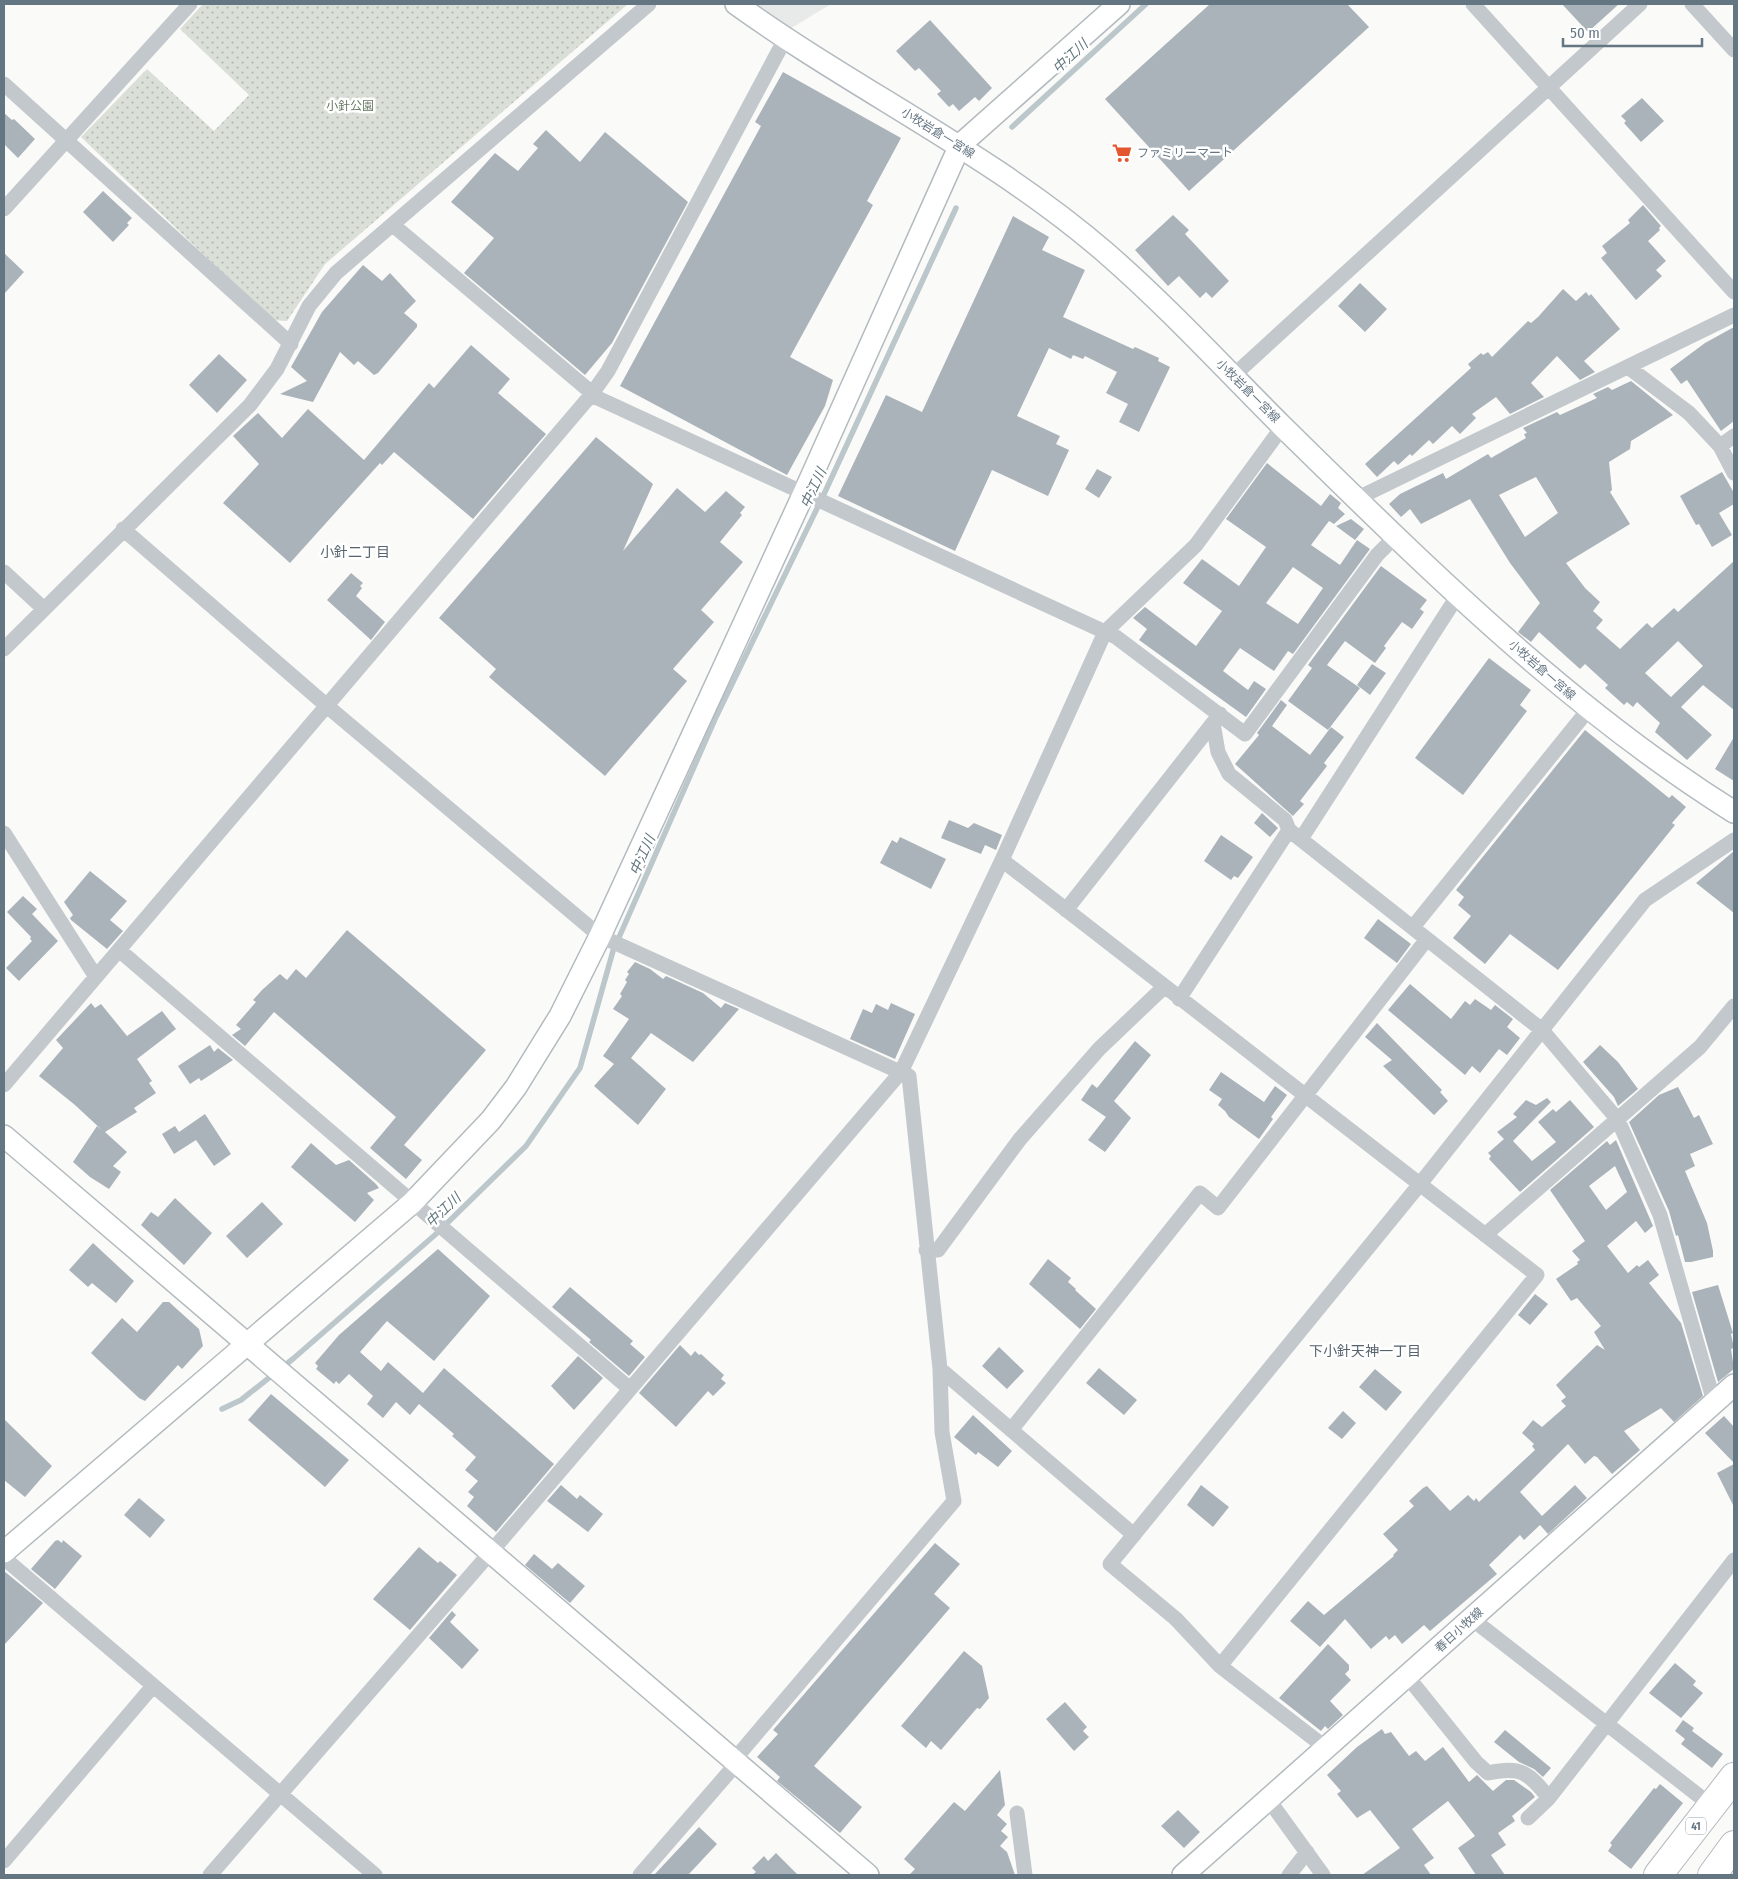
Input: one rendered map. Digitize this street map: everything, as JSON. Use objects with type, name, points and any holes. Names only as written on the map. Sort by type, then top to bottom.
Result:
[{"type":"highway","name":"41","points":[[1658,1875],[1723,1802],[1734,1777]]},
{"type":"highway","points":[[1674,1875],[1723,1802]]},
{"type":"highway","points":[[1712,1875],[1734,1845]]},
{"type":"highway","points":[[1728,1875],[1734,1867]]},
{"type":"street","points":[[4,209],[190,4]]},
{"type":"street","points":[[4,650],[123,529],[250,405],[278,369],[309,306],[336,273],[649,4]]},
{"type":"street","name":"小牧岩倉一宮線","points":[[736,4],[785,39],[960,145],[1038,200],[1106,252],[1458,595],[1532,663],[1588,710],[1687,783],[1734,812]]},
{"type":"street","points":[[4,1552],[246,1345],[418,1208],[516,1087],[560,1016],[602,937],[807,495],[960,145],[1119,4]]},
{"type":"street","points":[[1473,4],[1734,292]]},
{"type":"street","points":[[1233,376],[1640,4]]},
{"type":"street","points":[[1692,4],[1734,50]]},
{"type":"street","points":[[4,1085],[591,394],[608,371],[785,39]]},
{"type":"street","points":[[4,84],[291,344]]},
{"type":"street","points":[[393,225],[591,394],[1116,637],[1216,719],[1245,734],[1377,555],[1397,536]]},
{"type":"street","points":[[1358,498],[1734,315]]},
{"type":"street","points":[[1628,367],[1689,413],[1720,446],[1734,473]]},
{"type":"street","points":[[210,1875],[490,1553],[901,1072],[1002,860],[1105,632],[1196,545],[1283,426]]},
{"type":"street","points":[[1720,446],[1734,436]]},
{"type":"street","points":[[123,529],[327,706],[602,937],[909,1076],[940,1369],[942,1432],[954,1501],[640,1875]]},
{"type":"street","points":[[4,572],[44,609]]},
{"type":"street","points":[[1179,999],[1295,835],[1458,595]]},
{"type":"street","points":[[1413,927],[1588,710]]},
{"type":"street","points":[[1216,719],[1218,752],[1229,774],[1285,820],[1295,835],[1542,1030],[1618,1120],[1660,1215],[1714,1402]]},
{"type":"street","points":[[1066,910],[1216,719]]},
{"type":"street","points":[[4,833],[96,976]]},
{"type":"street","points":[[1326,1748],[1220,1666],[1176,1619],[1110,1564],[1420,1184],[1645,900],[1734,840]]},
{"type":"street","points":[[1002,860],[1537,1275],[1220,1666]]},
{"type":"street","points":[[1011,1430],[1200,1193],[1218,1208],[1428,939]]},
{"type":"street","points":[[119,950],[630,1389]]},
{"type":"street","points":[[926,1250],[938,1250],[1020,1139],[1100,1049],[1164,987]]},
{"type":"street","points":[[1486,1235],[1700,1047],[1734,1006]]},
{"type":"street","points":[[4,1136],[267,1364],[868,1875]]},
{"type":"street","points":[[940,1369],[1134,1535]]},
{"type":"street","name":"春日小牧線","points":[[1183,1875],[1734,1385]]},
{"type":"street","points":[[4,1558],[279,1795],[375,1875]]},
{"type":"street","points":[[1528,1818],[1549,1798],[1734,1560]]},
{"type":"street","points":[[1472,1619],[1607,1724],[1723,1802]]},
{"type":"street","points":[[1407,1676],[1476,1762],[1488,1773],[1510,1768],[1517,1770],[1531,1778],[1549,1798]]},
{"type":"street","points":[[4,1862],[153,1686]]},
{"type":"street","points":[[1268,1799],[1324,1875]]},
{"type":"street","points":[[1017,1813],[1026,1875]]},
{"type":"street","points":[[1289,1875],[1307,1852]]},
{"type":"shaded area","points":[[752,4],[831,4],[788,30]]},
{"type":"green space","name":"小針公園","points":[[203,4],[628,4],[325,264],[287,321],[272,320],[81,137],[147,69],[214,131],[249,95],[180,29]]},
{"type":"building","points":[[1210,4],[1347,4],[1369,27],[1189,191],[1105,99]]},
{"type":"building","points":[[1562,4],[1619,4],[1588,32]]},
{"type":"building","points":[[930,20],[992,88],[979,101],[975,97],[959,111],[953,104],[949,107],[937,94],[941,91],[919,68],[915,71],[896,51]]},
{"type":"building","points":[[783,72],[901,138],[867,201],[873,205],[790,357],[833,380],[825,406],[787,475],[620,386],[761,126],[755,122]]},
{"type":"building","points":[[1642,98],[1664,121],[1641,142],[1624,123],[1626,121],[1621,116]]},
{"type":"building","points":[[4,113],[12,120],[14,119],[35,139],[18,158],[4,144]]},
{"type":"building","points":[[546,130],[580,162],[605,132],[688,202],[612,343],[585,375],[464,273],[494,238],[451,202],[495,153],[518,171],[538,148],[533,144]]},
{"type":"building","points":[[103,191],[132,218],[127,223],[129,225],[113,242],[83,212]]},
{"type":"building","points":[[1643,205],[1661,226],[1660,230],[1648,241],[1666,261],[1656,270],[1662,276],[1636,300],[1601,258],[1607,253],[1602,246],[1630,223],[1628,220]]},
{"type":"building","points":[[1173,215],[1189,230],[1185,234],[1229,281],[1212,298],[1206,292],[1200,298],[1179,276],[1168,286],[1135,250]]},
{"type":"building","points":[[1013,216],[1049,237],[1042,250],[1085,270],[1063,317],[1133,349],[1135,347],[1159,358],[1158,361],[1170,367],[1139,432],[1119,422],[1128,404],[1106,393],[1117,372],[1085,356],[1083,359],[1073,355],[1071,359],[1049,348],[1017,416],[1060,436],[1056,444],[1069,450],[1048,496],[992,470],[955,551],[838,496],[886,395],[922,412]]},
{"type":"building","points":[[4,253],[24,272],[4,294]]},
{"type":"building","points":[[363,265],[382,281],[390,273],[416,301],[404,313],[417,324],[417,327],[378,373],[374,375],[358,361],[354,365],[340,352],[313,402],[280,394],[307,381],[291,367],[322,312]]},
{"type":"building","points":[[1360,283],[1387,309],[1365,332],[1338,306]]},
{"type":"building","points":[[1563,289],[1576,301],[1586,292],[1589,296],[1591,294],[1620,329],[1584,361],[1595,372],[1580,380],[1557,356],[1531,383],[1544,397],[1510,414],[1496,397],[1472,414],[1476,418],[1460,434],[1452,426],[1433,444],[1429,440],[1412,456],[1410,454],[1398,465],[1394,461],[1377,477],[1365,464],[1471,368],[1468,364],[1481,353],[1483,355],[1488,352],[1492,357],[1528,321],[1531,323],[1538,317]]},
{"type":"building","points":[[1734,327],[1734,421],[1721,431],[1687,380],[1681,384],[1670,369],[1705,343]]},
{"type":"building","points":[[471,345],[510,379],[498,393],[546,434],[473,519],[394,452],[382,465],[380,463],[290,563],[223,503],[259,464],[233,436],[258,413],[282,438],[308,409],[364,460],[429,383],[434,388]]},
{"type":"building","points":[[219,354],[247,380],[217,413],[189,385]]},
{"type":"building","points":[[1631,381],[1673,415],[1631,441],[1630,449],[1609,462],[1612,490],[1610,492],[1630,524],[1566,563],[1585,588],[1600,602],[1593,611],[1603,620],[1596,628],[1620,649],[1647,623],[1652,628],[1674,608],[1678,612],[1734,561],[1734,710],[1703,685],[1681,707],[1712,735],[1687,760],[1655,732],[1660,723],[1637,702],[1633,707],[1627,702],[1624,705],[1605,688],[1608,685],[1585,664],[1580,669],[1539,632],[1531,642],[1518,632],[1540,603],[1510,563],[1470,499],[1421,524],[1410,509],[1401,517],[1389,504],[1400,494],[1443,473],[1446,479],[1488,454],[1491,458],[1526,438],[1524,434],[1527,433],[1523,428],[1557,412],[1560,415],[1597,398],[1593,394],[1608,387],[1612,390]],"holes":[[[1536,477],[1558,513],[1525,537],[1499,495]],[[1678,641],[1703,666],[1671,697],[1645,673]]]},
{"type":"building","points":[[596,437],[653,484],[623,551],[677,488],[705,512],[726,491],[745,507],[740,513],[742,515],[720,542],[743,562],[701,610],[714,622],[673,669],[687,681],[605,776],[489,677],[496,669],[439,618]]},
{"type":"building","points":[[1267,463],[1321,506],[1330,494],[1341,503],[1338,508],[1345,514],[1334,524],[1329,521],[1311,545],[1340,565],[1357,540],[1370,549],[1293,654],[1288,651],[1274,671],[1240,648],[1223,671],[1248,690],[1254,681],[1266,689],[1246,717],[1139,640],[1147,629],[1133,618],[1145,607],[1196,646],[1222,611],[1183,583],[1202,559],[1239,586],[1266,547],[1226,519]],"holes":[[[1293,567],[1323,588],[1298,624],[1266,603]]]},
{"type":"building","points":[[1097,469],[1112,477],[1099,498],[1085,489]]},
{"type":"building","points":[[1722,472],[1734,493],[1734,504],[1719,513],[1732,535],[1712,547],[1699,524],[1696,525],[1680,496]]},
{"type":"building","points":[[1351,519],[1364,529],[1355,540],[1336,526]]},
{"type":"building","points":[[1381,566],[1427,600],[1420,609],[1424,612],[1412,629],[1402,622],[1384,646],[1386,648],[1375,663],[1345,641],[1327,665],[1360,688],[1328,730],[1288,701],[1312,668],[1308,665]]},
{"type":"building","points":[[351,573],[363,583],[356,596],[385,622],[371,640],[327,600]]},
{"type":"building","points":[[1489,658],[1531,690],[1520,705],[1527,711],[1463,795],[1415,758]]},
{"type":"building","points":[[1372,664],[1386,673],[1370,695],[1357,685]]},
{"type":"building","points":[[1281,700],[1287,705],[1272,726],[1310,755],[1331,727],[1344,737],[1324,763],[1327,766],[1300,801],[1304,804],[1293,816],[1235,764],[1259,735],[1257,733]]},
{"type":"building","points":[[1585,730],[1669,798],[1672,795],[1686,807],[1672,823],[1675,825],[1558,970],[1510,934],[1485,964],[1453,938],[1471,916],[1458,905],[1464,897],[1456,890]]},
{"type":"building","points":[[1734,737],[1734,781],[1715,769]]},
{"type":"building","points":[[1262,813],[1278,828],[1270,837],[1254,823]]},
{"type":"building","points":[[949,820],[968,828],[974,823],[1002,835],[996,850],[985,845],[981,854],[941,838]]},
{"type":"building","points":[[1221,835],[1253,857],[1238,878],[1234,876],[1231,880],[1204,861]]},
{"type":"building","points":[[900,837],[946,859],[931,889],[880,863],[892,840],[897,843]]},
{"type":"building","points":[[1734,851],[1734,913],[1696,883]]},
{"type":"building","points":[[90,871],[127,901],[110,920],[123,931],[107,949],[71,920],[70,918],[73,915],[64,902]]},
{"type":"building","points":[[23,896],[37,909],[32,914],[58,941],[19,981],[6,968],[32,941],[31,937],[7,912]]},
{"type":"building","points":[[1378,919],[1411,944],[1397,963],[1364,938]]},
{"type":"building","points":[[347,930],[486,1050],[404,1145],[422,1160],[406,1179],[370,1148],[396,1117],[274,1012],[245,1046],[232,1035],[241,1029],[236,1025],[256,1002],[253,1000],[262,990],[280,974],[287,980],[296,969],[306,978]]},
{"type":"building","points":[[635,962],[650,969],[663,979],[666,976],[703,993],[721,1008],[725,1003],[739,1009],[693,1062],[651,1033],[631,1058],[666,1089],[638,1125],[594,1086],[614,1064],[603,1056],[629,1019],[613,1009],[622,996],[620,994],[629,974],[627,972]]},
{"type":"building","points":[[1410,984],[1451,1019],[1465,1001],[1470,1005],[1475,999],[1491,1010],[1495,1005],[1513,1019],[1507,1027],[1520,1038],[1507,1055],[1499,1049],[1480,1073],[1472,1066],[1465,1075],[1388,1010]]},
{"type":"building","points":[[91,1003],[95,1008],[101,1004],[127,1036],[162,1011],[176,1029],[137,1059],[152,1081],[149,1083],[156,1093],[134,1108],[137,1112],[105,1132],[127,1152],[113,1166],[121,1172],[109,1189],[90,1177],[73,1162],[97,1126],[103,1131],[39,1076],[63,1048],[56,1040]]},
{"type":"building","points":[[891,1003],[915,1014],[895,1059],[850,1039],[863,1009],[872,1013],[876,1004],[888,1010]]},
{"type":"building","points":[[1377,1023],[1442,1090],[1440,1092],[1448,1101],[1434,1115],[1383,1066],[1392,1060],[1365,1037]]},
{"type":"building","points":[[1135,1041],[1151,1055],[1114,1101],[1131,1118],[1105,1152],[1088,1140],[1106,1117],[1081,1100],[1092,1084],[1097,1088]]},
{"type":"building","points":[[210,1045],[214,1052],[218,1048],[233,1060],[201,1081],[199,1078],[190,1084],[178,1066]]},
{"type":"building","points":[[1600,1045],[1618,1062],[1638,1089],[1618,1106],[1614,1097],[1583,1062]]},
{"type":"building","points":[[1221,1072],[1264,1102],[1275,1086],[1287,1095],[1271,1117],[1273,1119],[1259,1139],[1229,1117],[1218,1105],[1222,1099],[1209,1090]]},
{"type":"building","points":[[1678,1087],[1694,1118],[1699,1115],[1713,1144],[1690,1154],[1695,1166],[1685,1171],[1707,1223],[1713,1251],[1713,1257],[1691,1262],[1685,1262],[1669,1211],[1629,1122],[1659,1095]]},
{"type":"building","points":[[1547,1098],[1551,1102],[1513,1141],[1532,1161],[1556,1142],[1538,1122],[1553,1109],[1556,1112],[1570,1100],[1594,1127],[1520,1192],[1489,1159],[1491,1156],[1488,1153],[1504,1139],[1497,1132],[1517,1117],[1513,1114],[1526,1100],[1536,1105]]},
{"type":"building","points":[[205,1114],[231,1154],[214,1166],[196,1140],[174,1154],[162,1134],[175,1126],[179,1132]]},
{"type":"building","points":[[1616,1140],[1653,1226],[1645,1233],[1636,1221],[1607,1246],[1628,1273],[1637,1265],[1639,1267],[1648,1260],[1659,1275],[1649,1283],[1681,1323],[1703,1396],[1674,1422],[1661,1408],[1624,1431],[1640,1450],[1612,1474],[1597,1457],[1594,1456],[1585,1464],[1568,1444],[1520,1492],[1542,1516],[1575,1485],[1587,1498],[1548,1534],[1540,1525],[1524,1540],[1520,1535],[1489,1565],[1497,1574],[1430,1631],[1424,1625],[1402,1644],[1395,1635],[1389,1640],[1386,1636],[1371,1649],[1345,1619],[1320,1647],[1290,1621],[1308,1601],[1324,1615],[1394,1556],[1398,1550],[1383,1534],[1414,1506],[1409,1501],[1423,1488],[1427,1486],[1450,1511],[1468,1495],[1474,1501],[1476,1498],[1479,1502],[1535,1450],[1532,1446],[1534,1444],[1522,1433],[1533,1420],[1542,1427],[1566,1406],[1561,1401],[1566,1397],[1556,1385],[1597,1345],[1605,1350],[1594,1332],[1601,1326],[1577,1298],[1571,1301],[1556,1279],[1578,1264],[1577,1262],[1580,1260],[1572,1251],[1585,1241],[1550,1190],[1607,1141],[1610,1145]],"holes":[[[1615,1166],[1627,1192],[1606,1210],[1589,1186]]]},
{"type":"building","points":[[311,1143],[336,1165],[349,1160],[379,1188],[367,1193],[374,1200],[355,1222],[291,1167]]},
{"type":"building","points":[[175,1198],[212,1233],[184,1265],[141,1225],[151,1212],[158,1217]]},
{"type":"building","points":[[262,1202],[283,1224],[247,1258],[226,1236]]},
{"type":"building","points":[[93,1243],[134,1281],[116,1303],[92,1283],[88,1287],[69,1270]]},
{"type":"building","points":[[438,1249],[490,1296],[434,1361],[387,1321],[360,1352],[381,1371],[388,1362],[423,1393],[444,1368],[554,1464],[496,1532],[467,1506],[474,1497],[468,1492],[478,1481],[465,1470],[476,1457],[452,1436],[454,1434],[419,1404],[410,1415],[396,1402],[383,1418],[367,1404],[373,1396],[349,1374],[339,1384],[336,1381],[334,1384],[316,1369],[318,1366],[315,1363],[339,1335]]},
{"type":"building","points":[[1048,1259],[1071,1278],[1068,1282],[1096,1309],[1080,1329],[1029,1284]]},
{"type":"building","points":[[1718,1285],[1733,1333],[1731,1334],[1734,1348],[1731,1349],[1734,1369],[1718,1382],[1692,1292]]},
{"type":"building","points":[[570,1287],[633,1341],[630,1344],[645,1357],[629,1376],[552,1307]]},
{"type":"building","points":[[1535,1294],[1548,1304],[1530,1325],[1518,1315]]},
{"type":"building","points":[[163,1302],[169,1302],[199,1329],[203,1346],[182,1369],[178,1365],[145,1401],[139,1398],[91,1353],[122,1318],[137,1332]]},
{"type":"building","points":[[680,1345],[691,1356],[695,1351],[699,1355],[701,1354],[724,1375],[721,1379],[726,1383],[713,1396],[708,1391],[676,1427],[639,1393]]},
{"type":"building","points":[[999,1347],[1024,1371],[1007,1389],[982,1366]]},
{"type":"building","points":[[578,1356],[603,1378],[574,1410],[551,1386]]},
{"type":"building","points":[[1099,1368],[1137,1400],[1124,1415],[1086,1383]]},
{"type":"building","points":[[1375,1369],[1402,1392],[1386,1411],[1359,1387]]},
{"type":"building","points":[[271,1394],[349,1460],[325,1487],[248,1420]]},
{"type":"building","points":[[1343,1411],[1356,1423],[1342,1439],[1328,1428]]},
{"type":"building","points":[[973,1415],[1012,1451],[998,1467],[978,1452],[976,1455],[954,1437]]},
{"type":"building","points":[[1724,1416],[1734,1427],[1734,1463],[1705,1433]]},
{"type":"building","points":[[4,1419],[52,1466],[25,1497],[4,1480]]},
{"type":"building","points":[[1734,1464],[1734,1507],[1717,1473]]},
{"type":"building","points":[[561,1485],[577,1499],[580,1495],[603,1514],[588,1532],[547,1501]]},
{"type":"building","points":[[1201,1485],[1229,1507],[1213,1527],[1187,1505]]},
{"type":"building","points":[[139,1498],[165,1520],[150,1538],[124,1515]]},
{"type":"building","points":[[58,1540],[62,1543],[63,1540],[82,1556],[55,1589],[31,1569],[55,1541]]},
{"type":"building","points":[[935,1543],[960,1564],[934,1594],[950,1608],[814,1766],[862,1807],[840,1833],[777,1781],[780,1777],[757,1757],[778,1734],[773,1730]]},
{"type":"building","points":[[419,1547],[438,1563],[440,1561],[457,1575],[410,1630],[373,1599]]},
{"type":"building","points":[[534,1554],[552,1569],[558,1563],[585,1586],[570,1603],[525,1565]]},
{"type":"building","points":[[4,1571],[43,1603],[4,1645]]},
{"type":"building","points":[[452,1611],[456,1615],[450,1622],[479,1650],[462,1669],[429,1638]]},
{"type":"building","points":[[1328,1644],[1349,1665],[1349,1670],[1345,1674],[1351,1680],[1330,1701],[1343,1715],[1328,1729],[1325,1726],[1321,1731],[1279,1698]]},
{"type":"building","points":[[964,1651],[982,1666],[989,1698],[980,1709],[977,1708],[941,1750],[931,1741],[926,1748],[901,1726]]},
{"type":"building","points":[[1675,1663],[1696,1681],[1693,1685],[1703,1693],[1681,1718],[1649,1693]]},
{"type":"building","points":[[1065,1702],[1087,1727],[1083,1731],[1089,1737],[1074,1751],[1046,1719]]},
{"type":"building","points":[[1683,1720],[1694,1728],[1692,1731],[1723,1754],[1712,1768],[1681,1744],[1685,1739],[1675,1731]]},
{"type":"building","points":[[1382,1729],[1385,1734],[1391,1732],[1409,1756],[1416,1751],[1425,1761],[1443,1747],[1469,1782],[1477,1775],[1493,1791],[1506,1780],[1514,1780],[1531,1792],[1535,1797],[1512,1816],[1515,1821],[1498,1833],[1506,1845],[1491,1855],[1505,1875],[1476,1875],[1458,1848],[1475,1836],[1448,1801],[1412,1829],[1434,1858],[1424,1865],[1431,1875],[1362,1875],[1400,1848],[1370,1810],[1357,1818],[1337,1794],[1341,1791],[1327,1775],[1357,1747]]},
{"type":"building","points":[[1505,1730],[1551,1768],[1543,1777],[1534,1769],[1519,1762],[1494,1742]]},
{"type":"building","points":[[1000,1770],[1005,1805],[997,1815],[1007,1824],[1001,1831],[1008,1837],[1000,1846],[1007,1852],[1015,1875],[909,1875],[915,1869],[904,1859],[954,1802],[965,1811]]},
{"type":"building","points":[[1660,1784],[1683,1803],[1631,1869],[1608,1851],[1612,1845],[1610,1843],[1654,1788],[1656,1789]]},
{"type":"building","points":[[1178,1810],[1200,1832],[1184,1848],[1161,1826]]},
{"type":"building","points":[[699,1827],[717,1844],[688,1875],[654,1875]]},
{"type":"building","points":[[776,1853],[798,1875],[752,1875],[756,1872],[752,1868],[764,1856],[768,1861]]},
{"type":"waterway","name":"中江川","points":[[1012,127],[1146,4]]},
{"type":"waterway","name":"中江川","points":[[222,1409],[241,1400],[294,1358],[436,1234],[526,1146],[580,1068],[613,951],[716,717],[825,492],[956,208]]},
{"type":"place","name":"ファミリーマート","points":[[1122,153]]},
{"type":"district","name":"小針二丁目","points":[[355,552]]},
{"type":"district","name":"下小針天神一丁目","points":[[1365,1351]]}]
